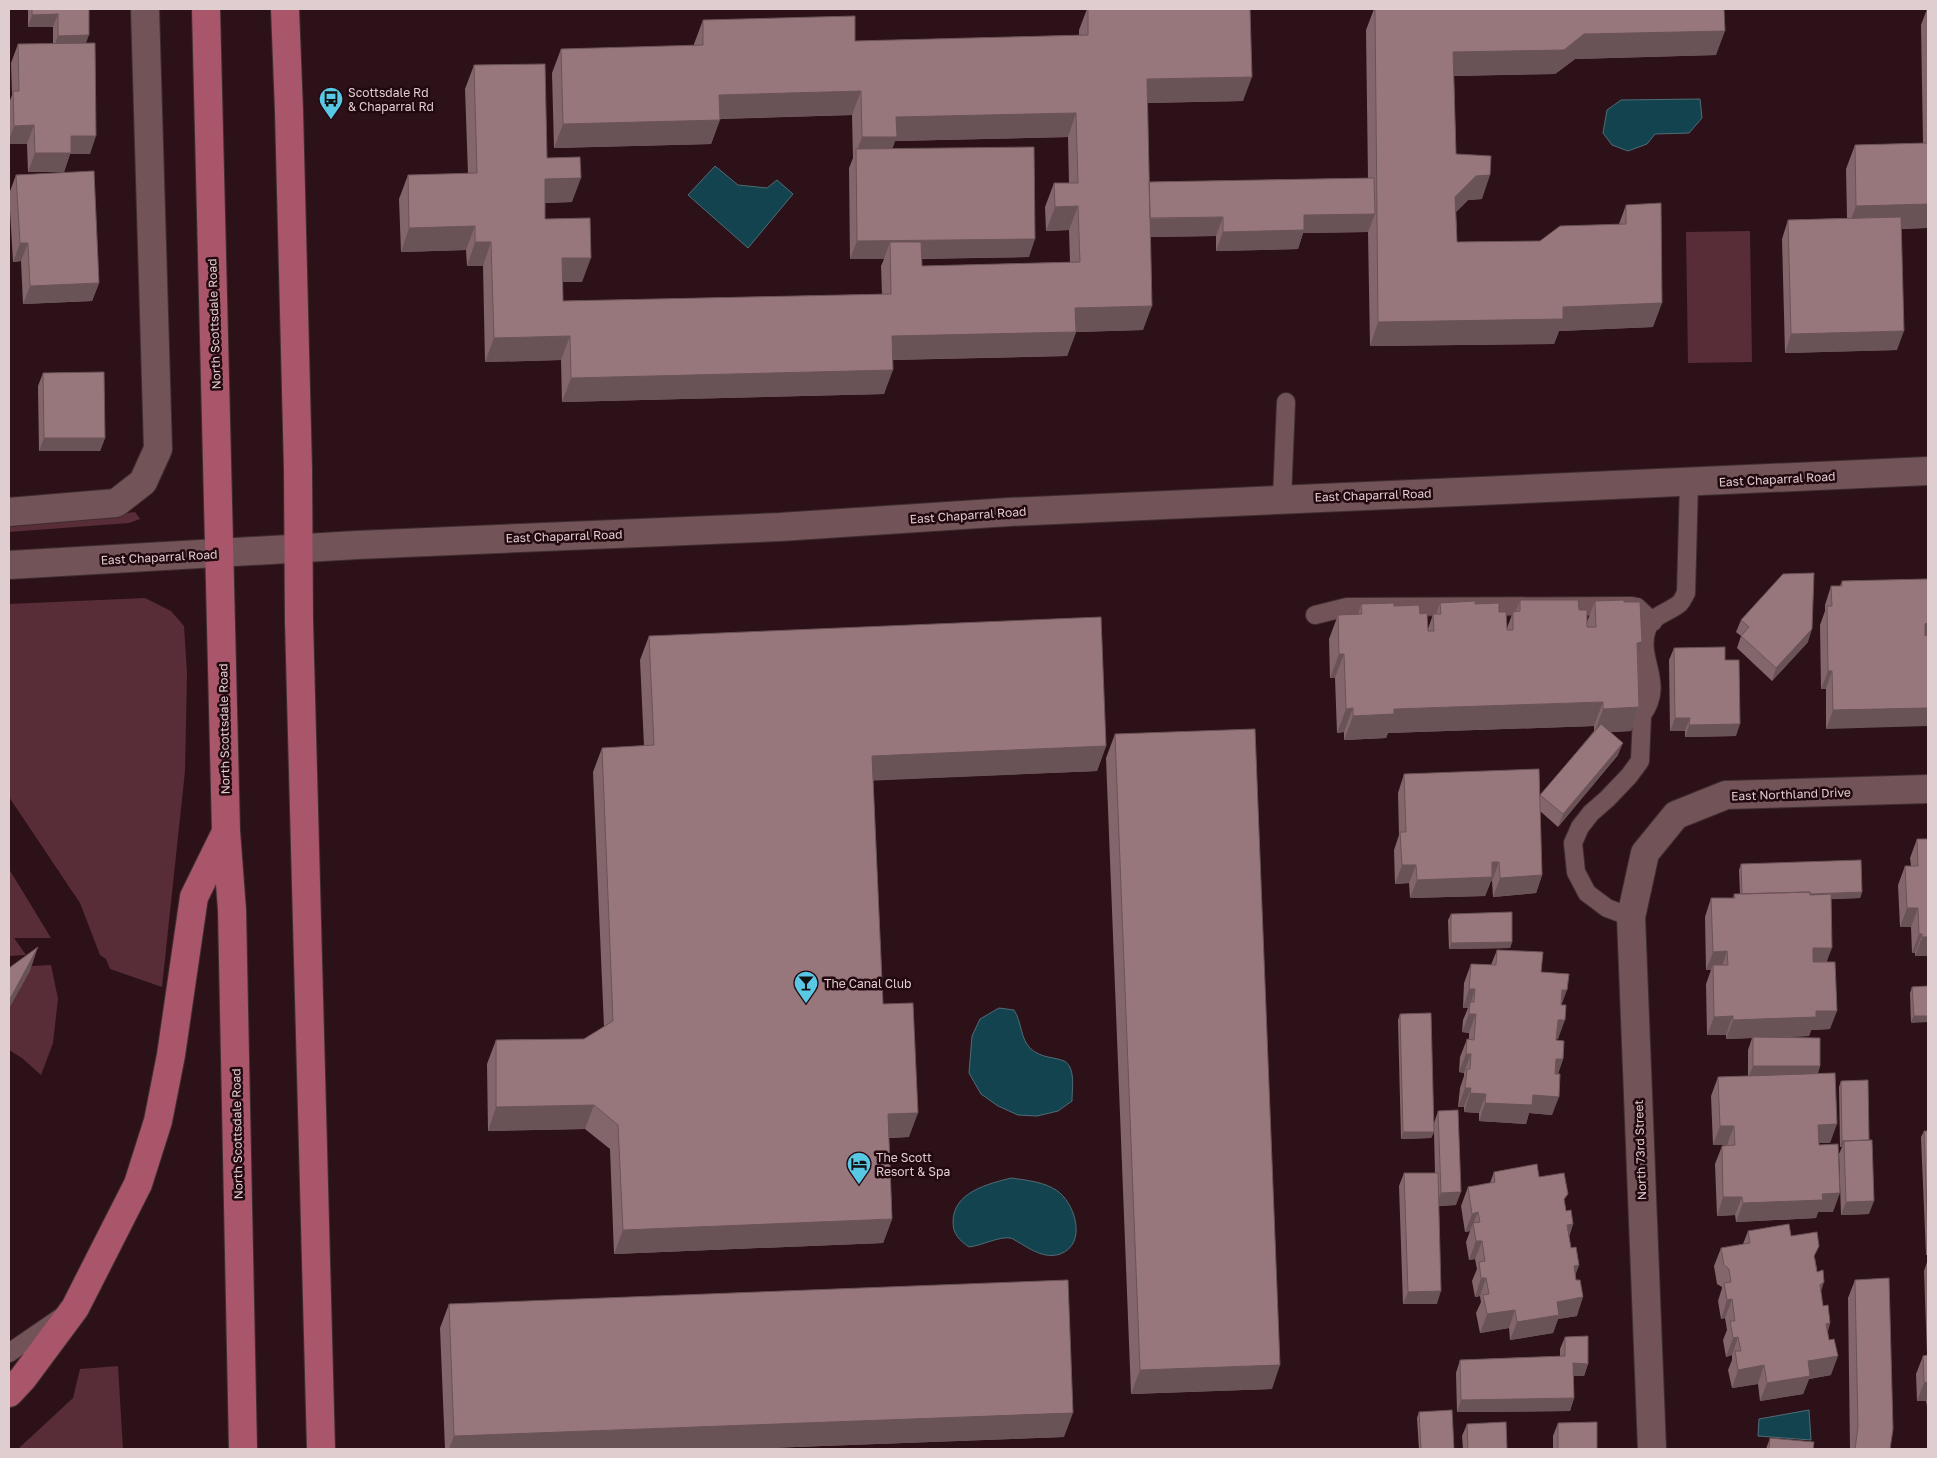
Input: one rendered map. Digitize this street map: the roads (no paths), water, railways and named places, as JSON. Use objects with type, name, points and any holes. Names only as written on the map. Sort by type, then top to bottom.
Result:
[{"type":"main road","points":[[9,512],[116,503],[143,482],[158,449],[146,9]]},
{"type":"main road","name":"North Scottsdale Road","points":[[206,9],[221,553],[226,831],[232,910],[243,1449]]},
{"type":"main road","points":[[285,9],[290,111],[321,1449]]},
{"type":"main road","name":"East Chaparral Road","points":[[9,565],[299,548],[771,528],[1009,512],[1928,471]]},
{"type":"main road","name":"East Northland Drive","points":[[1645,853],[1676,815],[1726,796],[1928,789]]},
{"type":"main road","points":[[9,1393],[23,1378],[74,1308],[138,1184],[158,1121],[171,1055],[194,897],[226,831]]},
{"type":"main road","name":"North 73rd Street","points":[[1645,853],[1631,917],[1652,1449]]},
{"type":"lane","points":[[1282,499],[1286,402]]},
{"type":"lane","points":[[1631,917],[1604,907],[1587,893],[1576,872],[1573,843],[1580,827],[1591,813],[1629,776],[1640,761],[1642,715],[1650,704],[1651,676],[1644,653],[1644,639],[1652,622],[1681,602],[1686,593],[1690,483]]},
{"type":"lane","points":[[1315,614],[1347,607],[1631,606],[1637,608],[1652,622]]},
{"type":"lane","points":[[9,1353],[74,1308]]},
{"type":"water","points":[[1700,99],[1702,118],[1689,133],[1655,134],[1647,144],[1628,151],[1612,145],[1603,133],[1607,110],[1621,100]]},
{"type":"water","points":[[715,166],[738,185],[767,188],[777,180],[793,194],[748,248],[688,195]]},
{"type":"water","points":[[999,1008],[1014,1010],[1027,1045],[1033,1050],[1068,1064],[1072,1073],[1072,1101],[1058,1111],[1037,1116],[1018,1115],[998,1106],[981,1094],[969,1073],[972,1036],[980,1019]]},
{"type":"water","points":[[1011,1178],[1046,1185],[1063,1196],[1069,1204],[1076,1223],[1074,1241],[1069,1249],[1060,1254],[1044,1255],[1012,1239],[1006,1238],[969,1247],[957,1236],[953,1222],[955,1212],[965,1196],[992,1183]]},
{"type":"water","points":[[1809,1410],[1811,1440],[1758,1436],[1759,1419]]},
{"type":"place","name":"Scottsdale Rd & Chaparral Rd","points":[[331,120]]},
{"type":"place","name":"The Canal Club","points":[[806,1004]]},
{"type":"place","name":"The Scott Resort & Spa","points":[[859,1185]]}]
